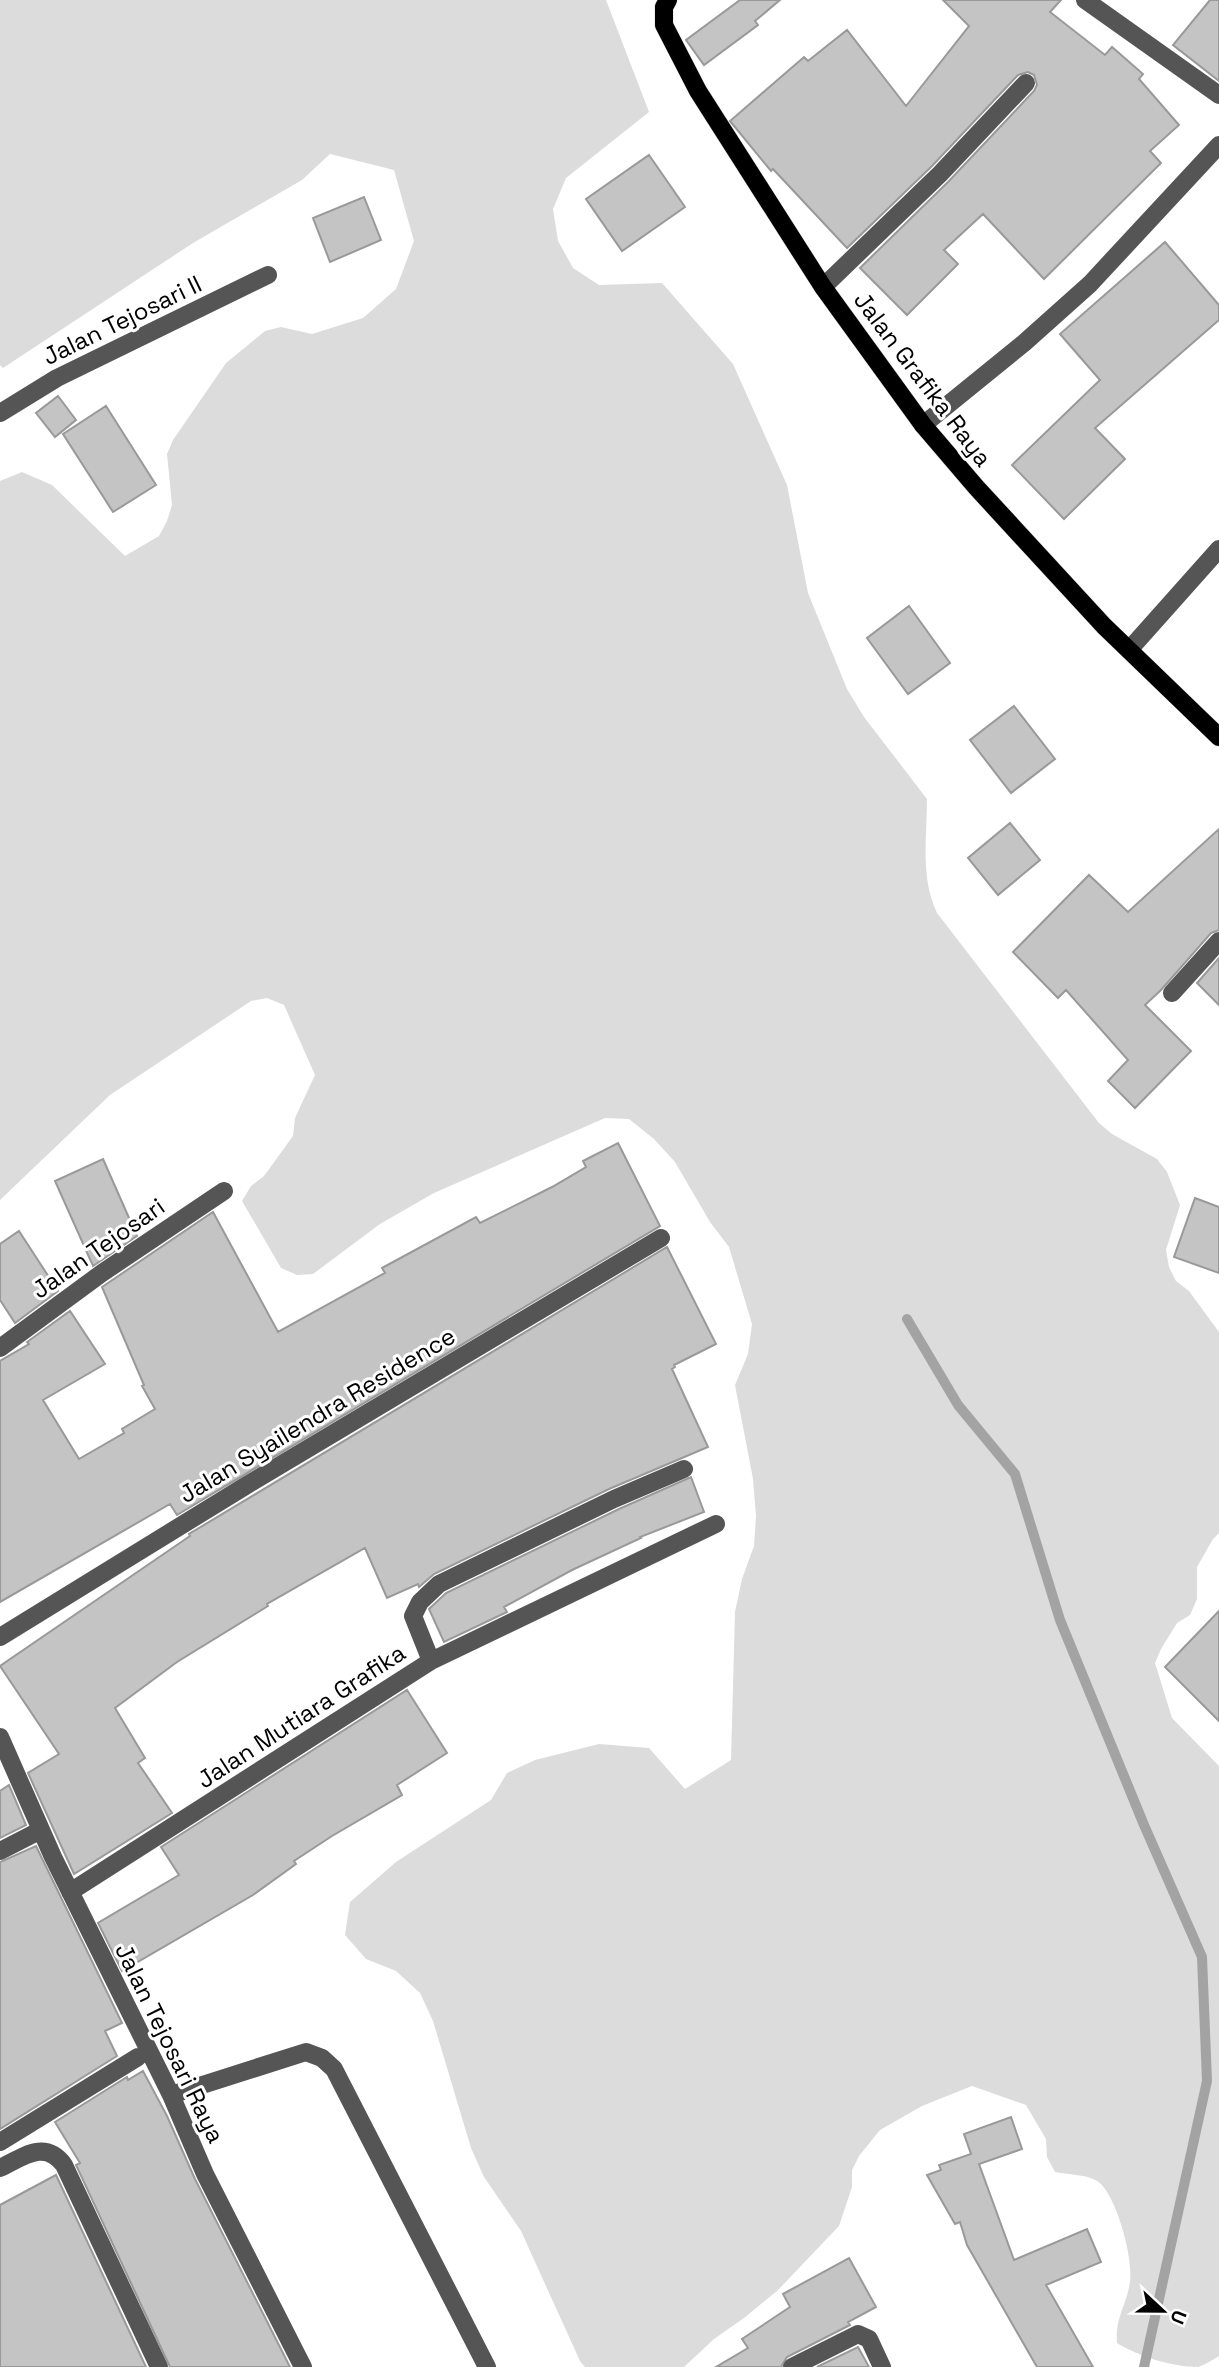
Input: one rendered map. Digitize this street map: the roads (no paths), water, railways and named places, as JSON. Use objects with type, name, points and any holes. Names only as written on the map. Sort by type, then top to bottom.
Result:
[{"type":"main road","name":"Jalan Grafika Raya","points":[[668,0],[664,7],[664,24],[698,91],[823,287],[923,425],[994,507],[1104,626],[1219,737]]},
{"type":"street","points":[[1085,0],[1219,95]]},
{"type":"street","points":[[823,287],[940,174],[1026,83]]},
{"type":"street","points":[[923,425],[1024,343],[1090,284],[1219,145]]},
{"type":"street","name":"Jalan Tejosari II","points":[[0,413],[57,378],[268,275]]},
{"type":"street","points":[[1129,650],[1219,549]]},
{"type":"street","points":[[1172,993],[1219,941]]},
{"type":"street","name":"Jalan Tejosari","points":[[0,1348],[102,1273],[224,1191]]},
{"type":"street","name":"Jalan Syailendra Residence","points":[[0,1637],[247,1485],[662,1238]]},
{"type":"street","name":"Jalan Mutiara Grafika","points":[[70,1892],[431,1661],[413,1616],[420,1602],[439,1584],[614,1499],[684,1469]]},
{"type":"street","points":[[431,1661],[716,1524]]},
{"type":"street","name":"Jalan Tejosari Raya","points":[[0,1737],[70,1892],[171,2095],[205,2174],[303,2367]]},
{"type":"street","points":[[0,1852],[41,1830]]},
{"type":"street","points":[[171,2095],[306,2052],[322,2058],[334,2069],[487,2367]]},
{"type":"street","points":[[0,2142],[138,2057]]},
{"type":"street","points":[[0,2168],[38,2151],[57,2156],[64,2165],[159,2367]]},
{"type":"street","points":[[792,2367],[858,2334],[869,2339],[882,2367]]},
{"type":"waterway","points":[[907,1319],[958,1405],[1015,1474],[1060,1620],[1144,1825],[1202,1957],[1207,2081],[1144,2367]]}]
